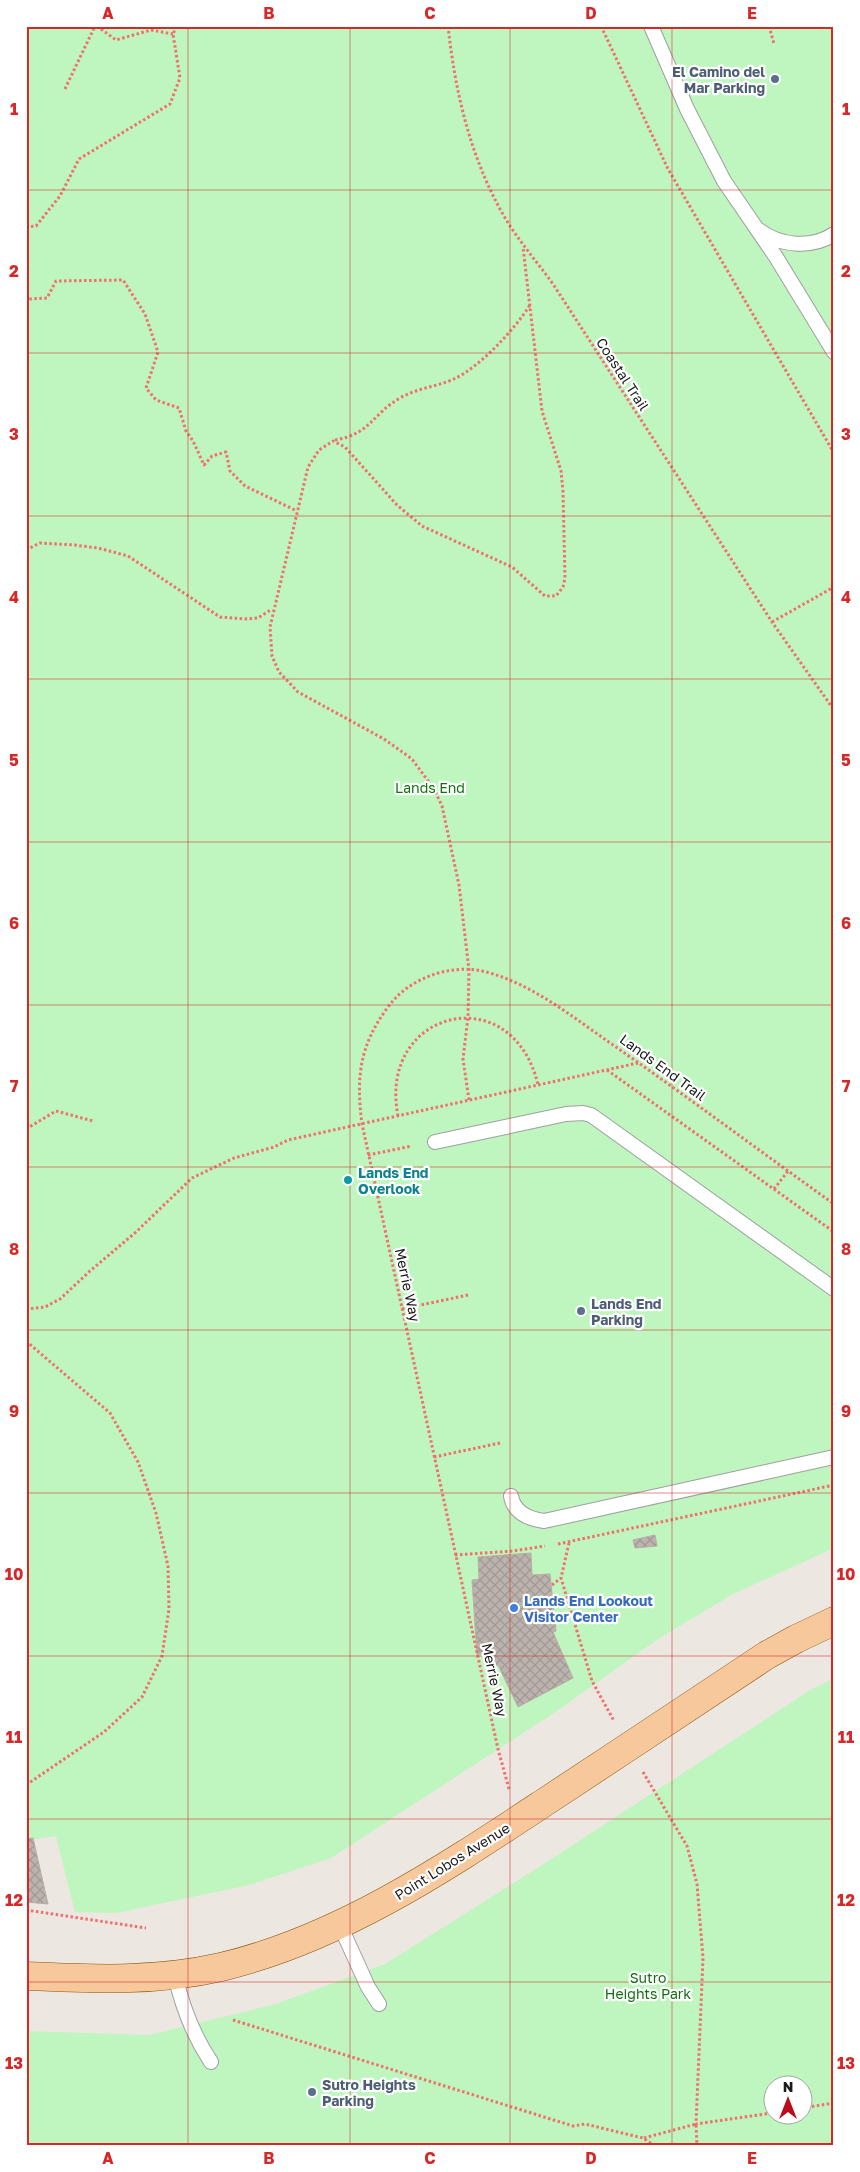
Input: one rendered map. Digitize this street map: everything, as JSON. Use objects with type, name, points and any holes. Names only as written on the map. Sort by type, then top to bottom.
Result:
[{"type":"main road","name":"Point Lobos Avenue","points":[[26,1976],[105,1980],[175,1975],[220,1967],[294,1944],[360,1915],[465,1855],[768,1655],[834,1621]]},
{"type":"lane","points":[[652,26],[687,109],[711,158],[738,204],[789,278],[834,352]]},
{"type":"lane","points":[[756,229],[773,239],[791,244],[811,243],[834,234]]},
{"type":"lane","points":[[435,1142],[566,1114],[583,1113],[591,1115],[834,1289]]},
{"type":"lane","points":[[511,1496],[516,1508],[524,1515],[534,1520],[544,1521],[834,1457]]},
{"type":"lane","points":[[340,1923],[378,2004]]},
{"type":"lane","points":[[175,1975],[186,2014],[211,2062]]},
{"type":"path","points":[[65,89],[96,26],[116,40],[151,30],[173,34]]},
{"type":"path","points":[[26,227],[36,226],[60,196],[79,159],[170,104],[180,78],[173,34],[177,26]]},
{"type":"path","name":"Coastal Trail","points":[[448,26],[456,86],[472,147],[500,210],[523,247],[553,284],[772,622],[834,710]]},
{"type":"path","points":[[601,26],[672,177],[834,454]]},
{"type":"path","points":[[769,26],[774,44]]},
{"type":"path","points":[[334,441],[345,446],[397,505],[422,526],[512,567],[545,596],[556,596],[564,587],[565,578],[563,491],[561,471],[542,411],[523,247]]},
{"type":"path","points":[[26,303],[30,299],[47,298],[56,281],[123,280],[145,314],[158,352],[146,388],[156,400],[179,408],[186,431],[193,441],[204,465],[212,456],[226,452],[230,471],[245,486],[296,511]]},
{"type":"path","points":[[469,1100],[463,1059],[468,1017],[469,970],[464,924],[451,843],[442,806],[434,789],[412,759],[398,748],[298,692],[288,683],[279,672],[272,656],[270,627],[296,511],[308,467],[313,458],[325,444],[359,434],[389,405],[412,392],[452,380],[478,364],[510,330],[530,305]]},
{"type":"path","points":[[26,550],[40,544],[74,545],[98,548],[128,556],[220,617],[245,620],[258,618],[273,609]]},
{"type":"path","points":[[772,622],[834,587]]},
{"type":"path","name":"Lands End Trail","points":[[362,1124],[359,1096],[362,1057],[366,1044],[390,1004],[409,986],[444,972],[469,970],[499,976],[536,994],[638,1063],[834,1204]]},
{"type":"path","points":[[398,1116],[395,1093],[396,1081],[405,1053],[416,1039],[441,1022],[468,1017],[492,1023],[512,1036],[523,1047],[530,1059],[538,1085]]},
{"type":"path","points":[[26,1309],[45,1307],[60,1298],[136,1232],[192,1178],[234,1158],[274,1147],[288,1140],[638,1063]]},
{"type":"path","points":[[606,1070],[834,1232]]},
{"type":"path","points":[[26,1129],[56,1111],[92,1121]]},
{"type":"path","name":"Merrie Way","points":[[362,1124],[501,1764],[519,1819]]},
{"type":"path","points":[[368,1155],[435,1142]]},
{"type":"path","points":[[774,1189],[788,1171]]},
{"type":"path","points":[[402,1309],[468,1295]]},
{"type":"path","points":[[26,1341],[110,1413],[138,1462],[156,1513],[168,1566],[169,1609],[162,1656],[142,1697],[104,1732],[26,1785]]},
{"type":"path","points":[[434,1457],[500,1443]]},
{"type":"path","points":[[456,1555],[513,1551],[569,1543],[834,1485]]},
{"type":"path","points":[[569,1543],[561,1578],[592,1681],[628,1747],[687,1846],[697,1884],[703,1958],[696,2124],[697,2146]]},
{"type":"path","points":[[552,1585],[561,1578]]},
{"type":"path","points":[[26,1910],[146,1928]]},
{"type":"path","points":[[233,2020],[573,2126],[585,2124],[643,2138],[655,2146]]},
{"type":"path","points":[[812,2106],[834,2103]]},
{"type":"path","points":[[643,2138],[696,2124],[762,2114]]},
{"type":"green space","name":"Lands End","points":[[26,26],[834,26],[834,1548],[735,1593],[658,1639],[557,1711],[331,1858],[249,1885],[116,1913],[75,1912],[56,1836],[26,1840]]},
{"type":"green space","name":"Sutro Heights Park","points":[[834,1679],[834,2146],[26,2146],[26,2031],[149,2035],[276,2004],[385,1964],[536,1869],[812,1689]]},
{"type":"building","points":[[655,1535],[657,1546],[635,1548],[633,1540]]},
{"type":"building","name":"Lands End Lookout Visitor Center","points":[[531,1553],[532,1575],[550,1574],[556,1631],[553,1632],[573,1678],[518,1707],[498,1665],[489,1669],[485,1653],[477,1655],[472,1580],[479,1579],[478,1557]]},
{"type":"building","points":[[33,1838],[48,1904],[26,1902],[26,1839]]},
{"type":"place","name":"El Camino del Mar Parking","points":[[775,79]]},
{"type":"place","name":"Lands End Overlook","points":[[348,1180]]},
{"type":"place","name":"Lands End Parking","points":[[581,1311]]},
{"type":"place","name":"Lands End Lookout Visitor Center","points":[[514,1608]]},
{"type":"place","name":"Sutro Heights Parking","points":[[312,2092]]}]
